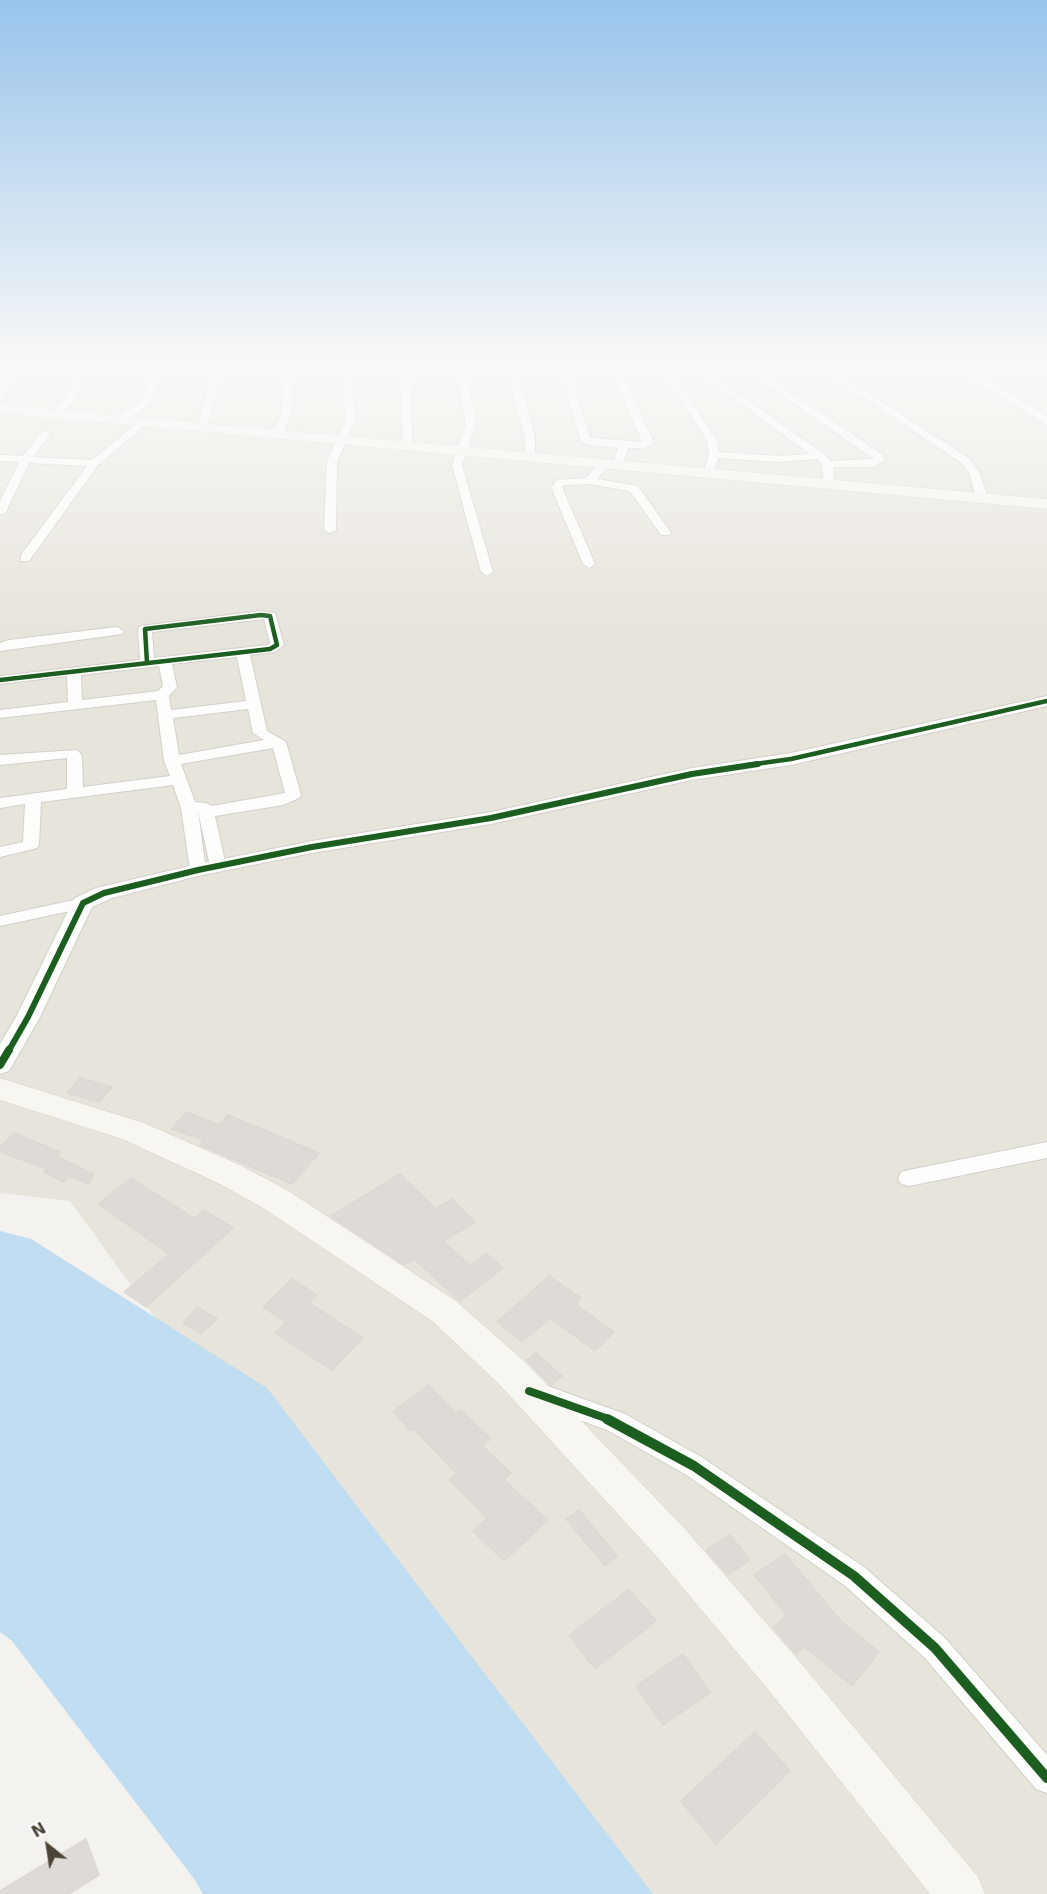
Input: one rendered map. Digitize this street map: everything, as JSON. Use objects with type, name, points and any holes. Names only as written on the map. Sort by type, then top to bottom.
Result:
[{"type":"main road","points":[[536,457],[829,483],[1045,506]]},
{"type":"main road","points":[[0,1089],[133,1131],[229,1174],[275,1199],[444,1311],[512,1372],[672,1544],[785,1677],[961,1894]]},
{"type":"street","points":[[25,558],[93,463],[100,457]]},
{"type":"street","points":[[330,530],[333,457]]},
{"type":"street","points":[[461,457],[458,471],[487,572]]},
{"type":"street","points":[[589,482],[616,457]]},
{"type":"street","points":[[708,473],[713,457]]},
{"type":"street","points":[[757,457],[872,464],[879,461],[879,457]]},
{"type":"street","points":[[820,457],[824,460],[829,483]]},
{"type":"street","points":[[960,457],[974,472],[982,498]]},
{"type":"street","points":[[0,458],[93,463]]},
{"type":"street","points":[[0,512],[26,459]]},
{"type":"street","points":[[589,564],[555,486],[561,482],[589,482],[634,488],[665,533]]},
{"type":"street","points":[[0,680],[243,652],[275,647],[277,645],[270,616],[261,615],[145,629],[147,663]]},
{"type":"street","points":[[0,647],[117,631]]},
{"type":"street","points":[[207,812],[283,800],[293,795],[279,742],[260,733],[243,652]]},
{"type":"street","points":[[0,714],[162,695],[170,687],[165,661]]},
{"type":"street","points":[[74,671],[75,705]]},
{"type":"street","points":[[162,695],[172,761],[189,808],[198,870]]},
{"type":"street","points":[[0,921],[84,903],[104,893],[198,870],[312,847],[491,818],[692,774],[790,759],[1047,701]]},
{"type":"street","points":[[165,715],[254,704]]},
{"type":"street","points":[[172,761],[279,742]]},
{"type":"street","points":[[0,760],[72,753],[74,755],[75,793]]},
{"type":"street","points":[[0,804],[180,779]]},
{"type":"street","points":[[0,852],[32,845],[33,799]]},
{"type":"street","points":[[189,808],[204,806],[207,812],[218,866]]},
{"type":"street","points":[[0,1065],[33,1008],[84,903]]},
{"type":"street","points":[[909,1178],[1047,1150]]},
{"type":"street","points":[[529,1391],[616,1422],[694,1466],[854,1576],[934,1648],[1047,1778]]},
{"type":"shaded area","points":[[0,457],[1047,457],[1047,1894],[573,1894],[70,1201],[0,1193]]},
{"type":"water","points":[[0,1231],[31,1239],[267,1388],[653,1894],[203,1894],[195,1880],[12,1641],[0,1632]]},
{"type":"building","points":[[80,1078],[112,1087],[99,1102],[67,1093]]},
{"type":"building","points":[[186,1112],[219,1125],[228,1115],[319,1153],[292,1184],[200,1145],[204,1140],[172,1129]]},
{"type":"building","points":[[14,1133],[60,1152],[56,1156],[93,1174],[89,1184],[69,1177],[64,1182],[44,1172],[47,1169],[0,1152],[0,1147]]},
{"type":"building","points":[[400,1174],[436,1209],[452,1199],[475,1222],[443,1241],[470,1265],[486,1253],[503,1268],[460,1301],[414,1259],[405,1265],[331,1216]]},
{"type":"building","points":[[131,1178],[195,1219],[204,1210],[233,1228],[146,1307],[124,1292],[169,1254],[98,1204]]},
{"type":"building","points":[[549,1276],[581,1298],[575,1304],[614,1332],[595,1351],[550,1318],[522,1342],[497,1322]]},
{"type":"building","points":[[292,1279],[317,1295],[309,1303],[363,1338],[332,1370],[275,1333],[286,1322],[263,1307]]},
{"type":"building","points":[[198,1307],[217,1319],[201,1334],[183,1323]]},
{"type":"building","points":[[536,1353],[562,1376],[551,1385],[526,1360]]},
{"type":"building","points":[[429,1385],[456,1414],[461,1410],[491,1439],[482,1446],[511,1473],[504,1480],[548,1520],[504,1561],[473,1531],[487,1518],[449,1480],[457,1474],[414,1429],[411,1431],[393,1411]]},
{"type":"building","points":[[579,1510],[617,1556],[605,1566],[566,1519]]},
{"type":"building","points":[[730,1535],[750,1560],[728,1575],[706,1550]]},
{"type":"building","points":[[785,1554],[841,1621],[879,1652],[852,1686],[805,1647],[796,1654],[773,1627],[787,1615],[754,1575]]},
{"type":"building","points":[[629,1589],[656,1621],[595,1669],[569,1635]]},
{"type":"building","points":[[683,1654],[710,1693],[663,1725],[636,1686]]},
{"type":"building","points":[[755,1732],[790,1771],[716,1844],[681,1801]]},
{"type":"building","points":[[86,1839],[99,1875],[69,1894],[0,1894],[0,1891]]},
{"type":"cycle path","points":[[0,680],[270,649],[277,645],[270,616],[261,615],[145,629],[147,663]]},
{"type":"cycle path","points":[[0,1065],[28,1017],[83,903],[104,893],[198,870],[312,847],[491,818],[692,774],[791,759],[1047,701]]},
{"type":"cycle path","points":[[529,1391],[616,1422],[694,1466],[854,1576],[935,1648],[1047,1778]]}]
